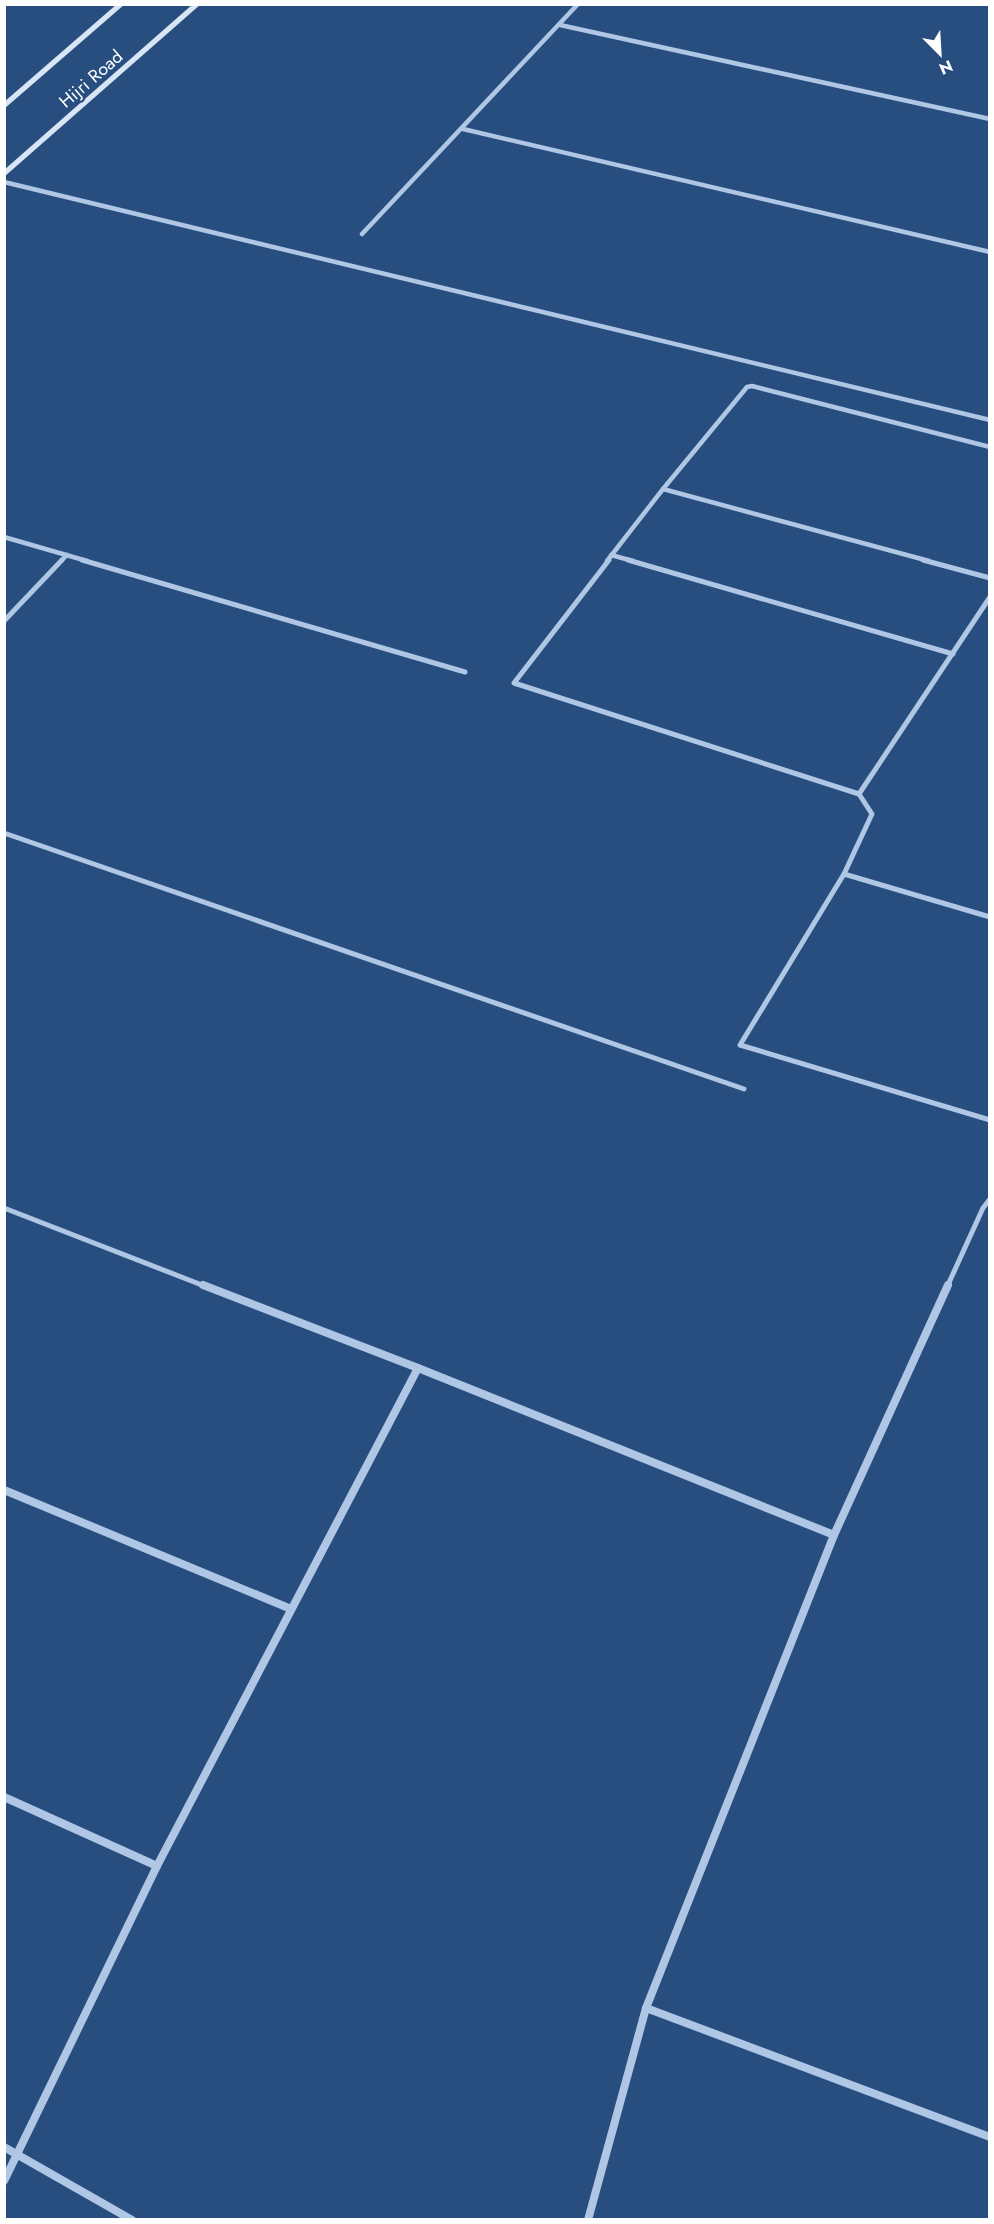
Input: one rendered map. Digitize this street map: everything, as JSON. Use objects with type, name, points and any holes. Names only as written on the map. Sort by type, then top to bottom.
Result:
[{"type":"main road","name":"Hijri Road","points":[[4,107],[122,4]]},
{"type":"main road","name":"Hijri Road","points":[[4,175],[198,4]]},
{"type":"street","points":[[363,234],[578,4]]},
{"type":"street","points":[[560,24],[990,119]]},
{"type":"street","points":[[463,129],[990,252]]},
{"type":"street","points":[[4,182],[990,420]]},
{"type":"street","points":[[990,447],[752,386],[743,391],[663,489],[513,682],[859,794],[872,814],[844,874],[740,1045],[990,1120]]},
{"type":"street","points":[[663,489],[990,578]]},
{"type":"street","points":[[4,537],[465,672]]},
{"type":"street","points":[[4,621],[67,555]]},
{"type":"street","points":[[611,555],[953,654]]},
{"type":"street","points":[[859,794],[990,597]]},
{"type":"street","points":[[4,833],[744,1089]]},
{"type":"street","points":[[844,874],[990,917]]},
{"type":"street","points":[[588,2220],[646,2008],[834,1534],[983,1208],[990,1199]]},
{"type":"street","points":[[4,1208],[417,1368],[834,1534]]},
{"type":"street","points":[[4,2181],[157,1866],[417,1368]]},
{"type":"street","points":[[4,1490],[291,1609]]},
{"type":"street","points":[[4,1797],[157,1866]]},
{"type":"street","points":[[646,2008],[990,2137]]},
{"type":"street","points":[[4,2147],[132,2220]]}]
